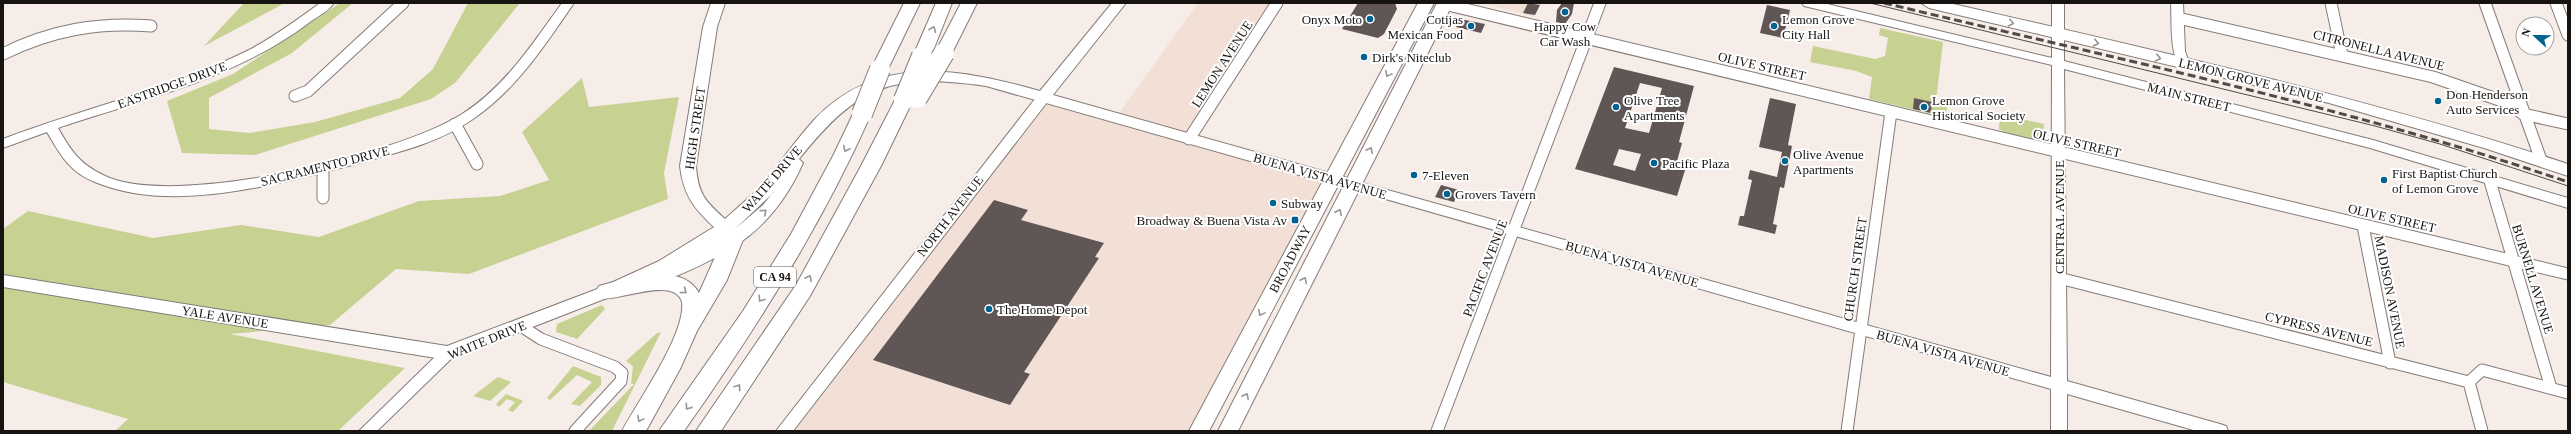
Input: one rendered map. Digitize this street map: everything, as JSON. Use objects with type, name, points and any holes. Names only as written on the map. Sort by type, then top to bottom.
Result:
[{"type":"highway","points":[[880,69],[898,3]]},
{"type":"highway","name":"CA 94","points":[[671,431],[724,357],[781,269],[821,198],[862,114],[880,69],[912,3]]},
{"type":"highway","name":"CA 94","points":[[708,431],[803,290],[892,125],[910,99],[922,56],[944,3]]},
{"type":"highway","points":[[910,99],[944,53],[969,3]]},
{"type":"highway","points":[[634,431],[718,280],[730,233]]},
{"type":"highway","points":[[606,292],[657,283],[673,284],[684,289],[691,296],[693,307],[690,322],[677,352]]},
{"type":"main road","name":"HIGH STREET","points":[[718,3],[710,27],[688,166],[690,190],[696,201],[730,233]]},
{"type":"main road","name":"NORTH AVENUE","points":[[1043,98],[1119,3]]},
{"type":"main road","name":"BROADWAY","points":[[1202,430],[1332,179],[1426,3]]},
{"type":"main road","name":"BROADWAY","points":[[1228,431],[1443,3]]},
{"type":"main road","name":"LEMON GROVE AVENUE","points":[[1929,3],[2059,28],[2181,57],[2374,99],[2538,154],[2568,159]]},
{"type":"main road","name":"LEMON GROVE AVENUE","points":[[1977,3],[2059,28]]},
{"type":"main road","name":"WAITE DRIVE","points":[[448,354],[606,292],[654,278],[686,266],[730,233],[811,134],[831,112],[847,100],[890,80],[908,76],[943,75],[973,78],[1043,98]]},
{"type":"main road","name":"BUENA VISTA AVENUE","points":[[1043,98],[1352,185]]},
{"type":"main road","name":"LEMON GROVE AVENUE","points":[[2538,154],[2568,170]]},
{"type":"main road","name":"YALE AVENUE","points":[[3,281],[448,354]]},
{"type":"street","name":"EASTRIDGE DRIVE","points":[[3,144],[50,126],[175,87],[230,65],[283,36],[328,3]]},
{"type":"street","points":[[295,96],[308,91],[403,3]]},
{"type":"street","name":"SACRAMENTO DRIVE","points":[[50,126],[55,143],[65,156],[81,170],[121,185],[147,190],[224,189],[288,177],[394,148],[455,124],[483,106],[506,86],[568,3]]},
{"type":"street","name":"LEMON AVENUE","points":[[1189,139],[1278,3]]},
{"type":"street","name":"OLIVE STREET","points":[[1443,3],[2059,153],[2568,274]]},
{"type":"street","name":"PACIFIC AVENUE","points":[[1437,431],[1600,3]]},
{"type":"street","name":"MAIN STREET","points":[[1808,3],[1976,42],[2060,65],[2373,144],[2568,203]]},
{"type":"street","name":"CENTRAL AVENUE","points":[[2058,3],[2060,65],[2059,431]]},
{"type":"street","points":[[2177,3],[2181,57]]},
{"type":"street","points":[[2331,3],[2342,55]]},
{"type":"street","points":[[2485,3],[2538,154]]},
{"type":"street","points":[[2556,3],[2568,35]]},
{"type":"street","name":"CITRONELLA AVENUE","points":[[2178,18],[2434,77],[2508,102],[2523,114],[2568,124]]},
{"type":"street","points":[[3,54],[26,43],[71,29],[117,22],[151,26]]},
{"type":"street","name":"NORTH AVENUE","points":[[784,431],[1043,98]]},
{"type":"street","name":"CHURCH STREET","points":[[1847,431],[1891,112]]},
{"type":"street","points":[[455,124],[477,164]]},
{"type":"street","points":[[323,168],[323,198]]},
{"type":"street","name":"BURNELL AVENUE","points":[[2489,178],[2512,261],[2551,388]]},
{"type":"street","name":"BUENA VISTA AVENUE","points":[[1352,185],[2220,431]]},
{"type":"street","name":"MADISON AVENUE","points":[[2363,226],[2390,363]]},
{"type":"street","name":"CYPRESS AVENUE","points":[[2059,278],[2469,382]]},
{"type":"street","points":[[521,326],[541,339],[615,367],[622,373],[621,381],[575,431]]},
{"type":"street","name":"WAITE DRIVE","points":[[367,431],[448,354]]},
{"type":"street","points":[[2482,431],[2469,382],[2482,370],[2568,393]]},
{"type":"shaded area","points":[[1198,3],[1277,3],[1188,136],[1117,116]]},
{"type":"shaded area","points":[[1483,3],[1541,3],[1534,17]]},
{"type":"shaded area","points":[[1045,99],[1328,180],[1197,431],[784,431]]},
{"type":"green space","points":[[244,3],[285,3],[204,46]]},
{"type":"green space","points":[[340,3],[353,3],[292,53],[209,98],[209,129],[250,133],[315,122],[400,98],[433,69],[468,3],[520,3],[455,83],[431,99],[255,155],[182,153],[167,101],[233,74]]},
{"type":"green space","points":[[1880,28],[1943,42],[1936,101],[1947,104],[1946,117],[1869,99],[1872,77],[1856,71],[1810,62],[1813,46],[1875,59],[1885,56],[1888,38],[1879,35]]},
{"type":"green space","points":[[582,78],[589,107],[679,97],[664,173],[668,199],[469,274],[396,269],[330,325],[230,334],[405,368],[338,431],[115,431],[128,419],[3,382],[3,229],[28,211],[153,238],[241,225],[319,237],[419,201],[500,196],[549,180],[522,132]]},
{"type":"green space","points":[[2000,114],[2044,124],[2043,139],[2026,140],[1999,129]]},
{"type":"green space","points":[[602,305],[605,309],[577,339],[556,332],[557,324]]},
{"type":"green space","points":[[661,332],[612,431],[589,431],[634,384],[631,384],[633,366],[626,361],[657,333]]},
{"type":"green space","points":[[573,366],[601,377],[601,385],[580,406],[571,404],[592,382],[577,375],[550,400],[547,398]]},
{"type":"green space","points":[[498,377],[511,382],[490,401],[473,396]]},
{"type":"green space","points":[[506,394],[523,401],[513,412],[508,410],[515,402],[507,399],[499,407],[496,404]]},
{"type":"building","name":"Onyx Moto","points":[[1358,3],[1395,3],[1397,9],[1384,34],[1378,38],[1342,29]]},
{"type":"building","points":[[1528,3],[1540,5],[1535,15],[1523,13]]},
{"type":"building","name":"Happy Cow Car Wash","points":[[1562,3],[1574,3],[1572,14],[1565,24],[1556,22],[1557,10]]},
{"type":"building","name":"Lemon Grove City Hall","points":[[1767,5],[1790,10],[1783,38],[1760,33]]},
{"type":"building","name":"Cotijas Mexican Food","points":[[1460,19],[1485,24],[1481,33],[1456,27]]},
{"type":"building","points":[[1614,67],[1694,86],[1679,142],[1682,143],[1676,165],[1686,167],[1677,196],[1575,169]],"holes":[[[1640,83],[1662,88],[1649,133],[1625,128]],[[1619,149],[1641,154],[1635,171],[1613,165]]]},
{"type":"building","name":"Olive Avenue Apartments","points":[[1770,98],[1796,104],[1788,145],[1792,146],[1784,188],[1780,187],[1773,224],[1777,225],[1775,234],[1738,225],[1740,216],[1744,216],[1752,180],[1748,179],[1750,170],[1777,177],[1782,152],[1759,147]]},
{"type":"building","name":"Lemon Grove Historical Society","points":[[1914,98],[1932,102],[1931,113],[1913,109]]},
{"type":"building","name":"Grovers Tavern","points":[[1441,185],[1459,190],[1454,202],[1435,197]]},
{"type":"building","name":"The Home Depot","points":[[994,200],[1028,210],[1021,220],[1104,243],[1095,257],[1099,258],[1024,372],[1030,374],[1010,405],[873,360]]},
{"type":"tram line","points":[[1870,3],[2375,126],[2440,144],[2568,186]]},
{"type":"railway","points":[[1884,3],[2314,106],[2484,155],[2568,182]]},
{"type":"place","name":"Happy Cow Car Wash","points":[[1565,12]]},
{"type":"place","name":"Onyx Moto","points":[[1370,19]]},
{"type":"place","name":"Cotijas Mexican Food","points":[[1471,26]]},
{"type":"place","name":"Lemon Grove City Hall","points":[[1774,26]]},
{"type":"place","name":"Dirk's Niteclub","points":[[1364,57]]},
{"type":"place","name":"Don Henderson Auto Services","points":[[2438,101]]},
{"type":"place","name":"Olive Tree Apartments","points":[[1616,107]]},
{"type":"place","name":"Lemon Grove Historical Society","points":[[1924,107]]},
{"type":"place","name":"Olive Avenue Apartments","points":[[1785,161]]},
{"type":"place","name":"Pacific Plaza","points":[[1654,163]]},
{"type":"place","name":"7-Eleven","points":[[1414,175]]},
{"type":"place","name":"First Baptist Church of Lemon Grove","points":[[2384,180]]},
{"type":"place","name":"Grovers Tavern","points":[[1447,194]]},
{"type":"place","name":"Subway","points":[[1273,203]]},
{"type":"place","name":"Broadway & Buena Vista Av","points":[[1295,220]]},
{"type":"place","name":"The Home Depot","points":[[989,309]]}]
